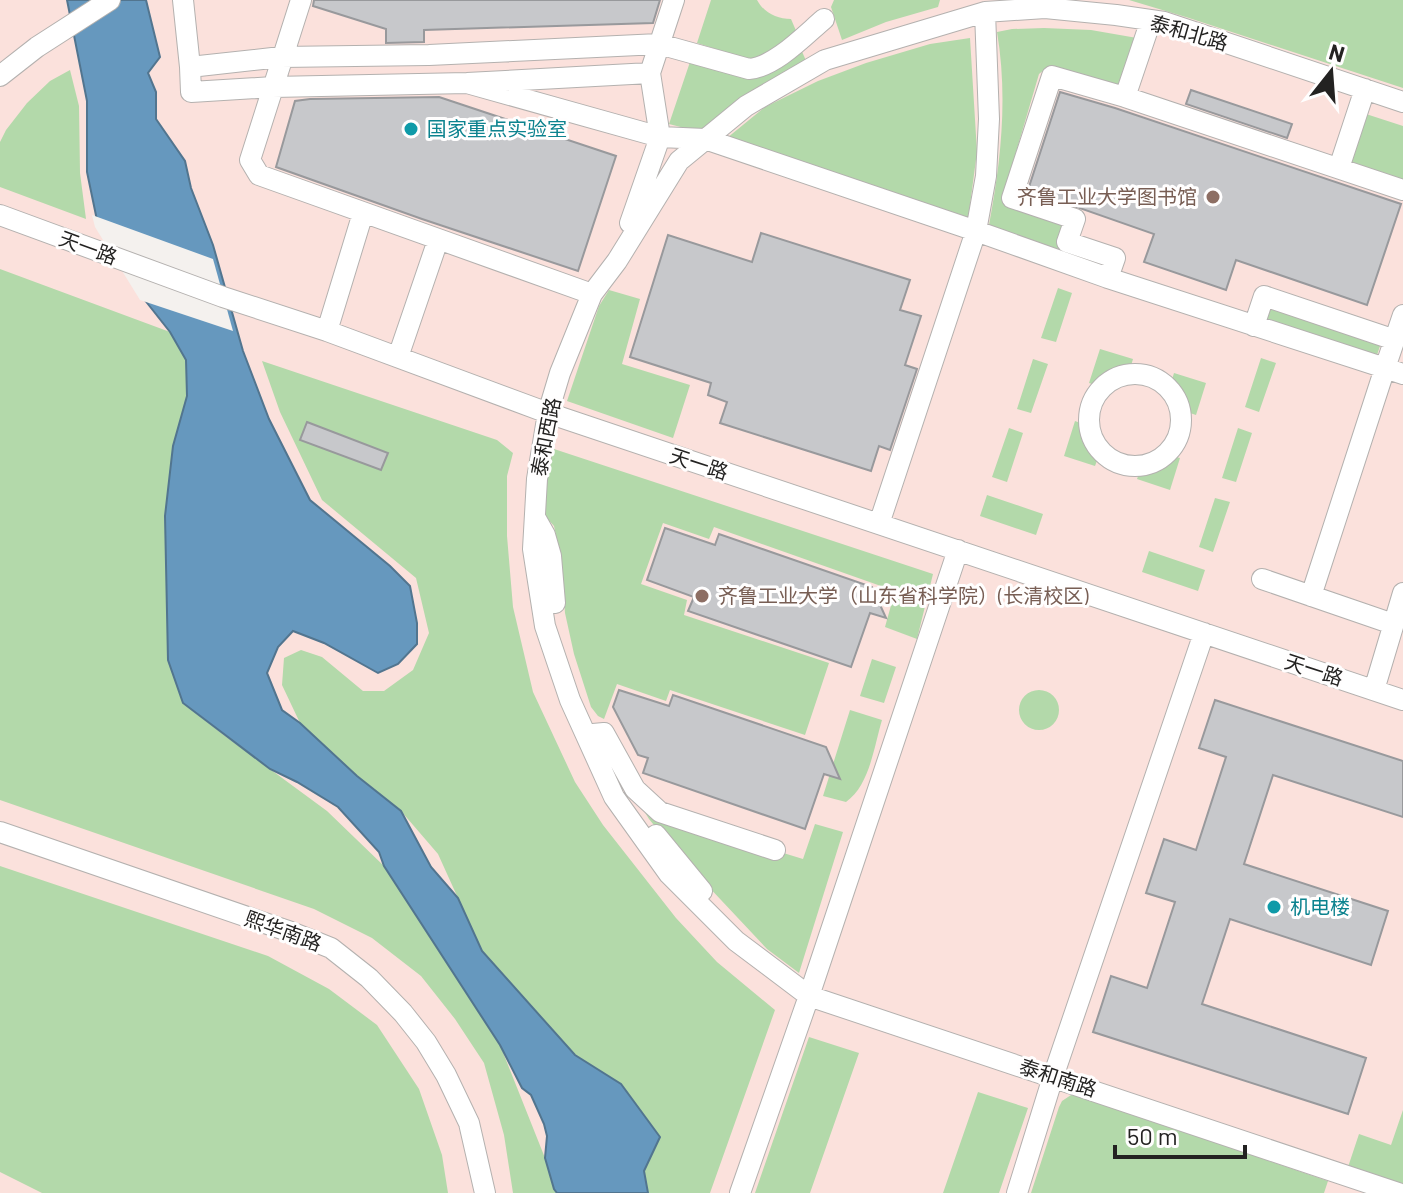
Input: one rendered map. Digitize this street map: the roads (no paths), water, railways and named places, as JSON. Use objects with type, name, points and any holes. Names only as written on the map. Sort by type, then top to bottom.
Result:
[{"type":"street","points":[[0,76],[37,47],[110,0]]},
{"type":"street","points":[[183,0],[191,92],[467,83],[650,73]]},
{"type":"street","points":[[301,0],[250,160],[259,175],[592,294]]},
{"type":"street","points":[[617,261],[660,137],[650,73],[674,0]]},
{"type":"street","points":[[879,524],[976,231],[986,176],[989,119],[989,66],[978,6]]},
{"type":"street","name":"泰和北路","points":[[978,6],[1045,8],[1164,22],[1403,102]]},
{"type":"street","name":"泰和西路","points":[[809,996],[736,941],[669,874],[614,797],[570,700],[545,626],[533,549],[537,479],[548,413],[560,373],[592,294],[617,261],[679,161],[746,106],[825,60],[978,6]]},
{"type":"street","points":[[190,67],[281,57],[429,55],[659,44],[755,69],[767,64],[824,19]]},
{"type":"street","points":[[1125,97],[1151,20]]},
{"type":"street","points":[[1108,278],[1115,258],[1067,242],[1075,219],[1012,198],[1052,76],[1125,97],[1403,190]]},
{"type":"street","points":[[467,83],[660,137],[705,139],[1108,278],[1394,371]]},
{"type":"street","points":[[1339,168],[1365,89]]},
{"type":"street","points":[[327,331],[363,213]]},
{"type":"street","name":"天一路","points":[[0,215],[548,413],[1403,700]]},
{"type":"street","points":[[398,357],[438,240]]},
{"type":"street","points":[[1254,326],[1264,296],[1395,340]]},
{"type":"street","points":[[1311,596],[1394,371],[1395,340],[1403,315]]},
{"type":"street","points":[[1122,375],[1150,376],[1163,383],[1179,406],[1179,435],[1172,448],[1161,458],[1134,466],[1120,463],[1107,456],[1090,433],[1088,418],[1091,404],[1098,391],[1122,375]]},
{"type":"street","points":[[535,516],[551,556],[553,594],[563,648],[593,734],[641,817],[704,893],[709,914]]},
{"type":"street","points":[[740,1193],[958,550]]},
{"type":"street","points":[[1262,579],[1393,624]]},
{"type":"street","points":[[1374,690],[1403,593]]},
{"type":"street","points":[[1017,1193],[1053,1077],[1204,633]]},
{"type":"street","points":[[593,734],[604,733],[635,789],[660,812],[775,850]]},
{"type":"street","name":"熙华南路","points":[[0,832],[331,948],[369,978],[426,1042],[469,1123],[485,1193]]},
{"type":"street","name":"泰和南路","points":[[809,996],[1398,1193]]},
{"type":"water","points":[[67,0],[146,0],[160,57],[148,73],[156,92],[156,119],[185,161],[243,351],[269,419],[310,500],[410,586],[417,623],[417,644],[398,664],[378,673],[324,643],[293,631],[278,647],[267,673],[282,710],[401,811],[431,867],[458,898],[482,951],[575,1055],[621,1084],[660,1137],[644,1171],[648,1193],[557,1193],[545,1158],[547,1136],[544,1124],[531,1095],[522,1088],[500,1045],[384,866],[379,852],[338,807],[270,769],[183,703],[168,660],[165,516],[173,446],[187,396],[186,360],[98,225],[87,172],[87,101]]},
{"type":"place","name":"国家重点实验室","points":[[411,129]]},
{"type":"place","name":"齐鲁工业大学图书馆","points":[[1213,197]]},
{"type":"place","name":"齐鲁工业大学（山东省科学院）(长清校区)","points":[[702,596]]},
{"type":"place","name":"机电楼","points":[[1274,907]]}]
